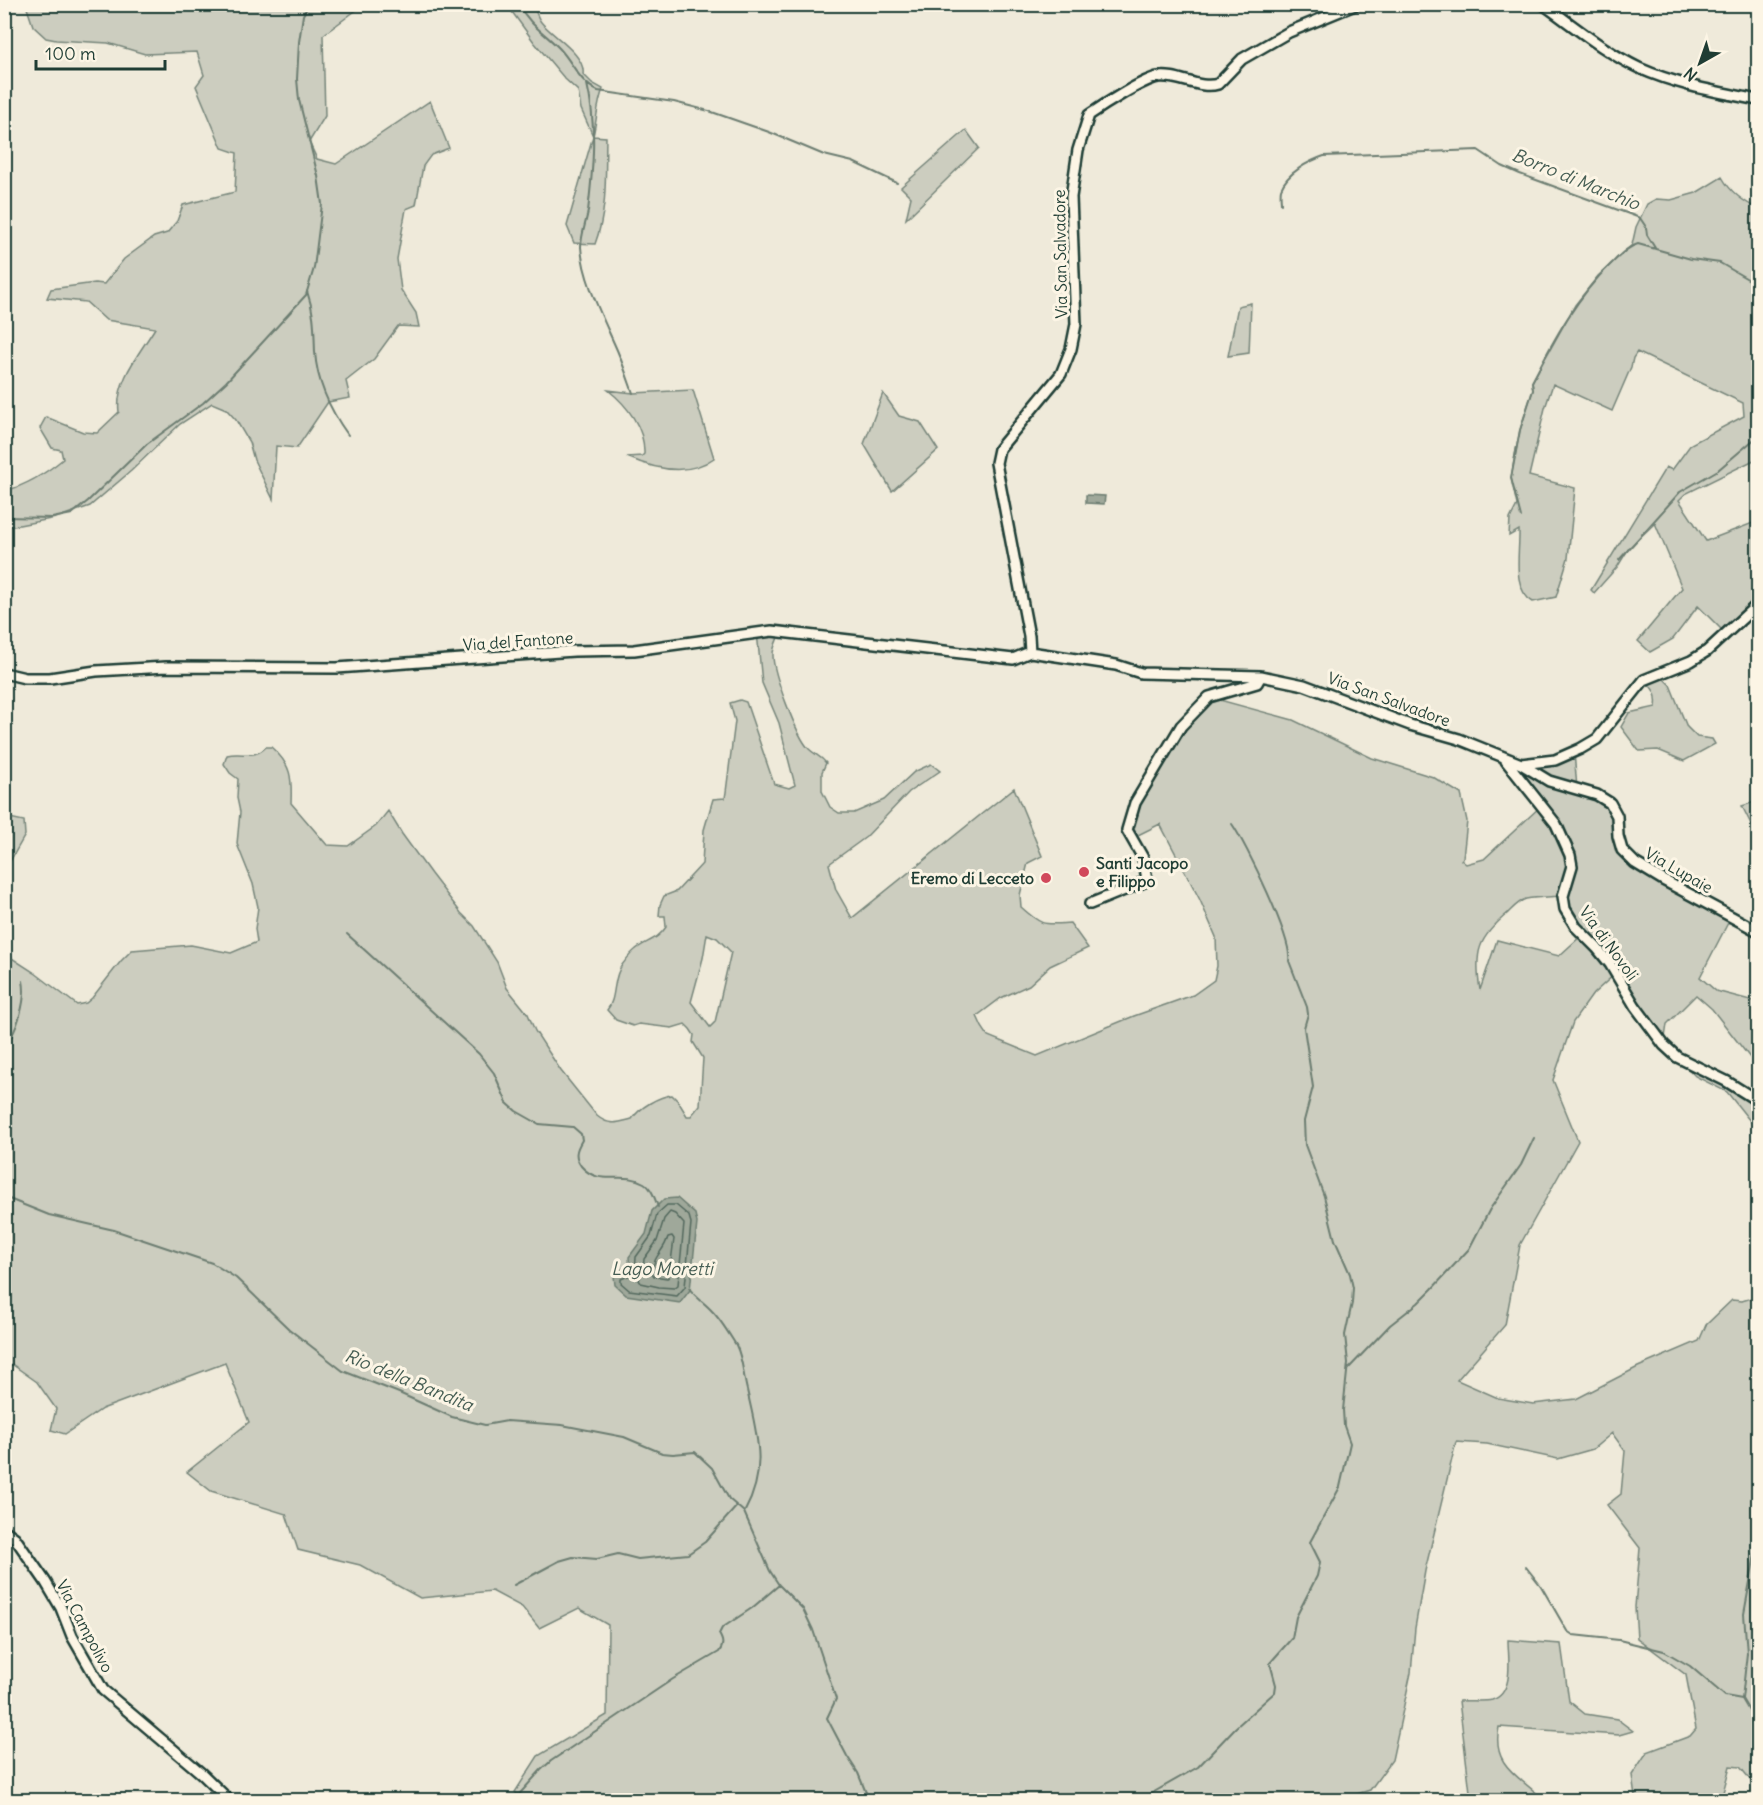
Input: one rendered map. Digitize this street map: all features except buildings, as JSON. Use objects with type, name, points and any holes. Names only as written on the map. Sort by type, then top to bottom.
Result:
[{"type":"street","name":"Via San Salvadore","points":[[1357,4],[1289,32],[1242,59],[1218,84],[1206,85],[1158,77],[1089,115],[1078,150],[1071,197],[1076,324],[1071,349],[1061,374],[999,449],[996,463],[1029,636],[1030,652],[1116,665],[1142,673],[1261,676],[1305,685],[1410,725],[1488,750],[1505,759]]},
{"type":"street","points":[[1543,4],[1623,60],[1638,67],[1684,85],[1758,100]]},
{"type":"street","name":"Via Lupaie","points":[[1521,764],[1555,760],[1597,739],[1644,680],[1691,661],[1707,651],[1758,604]]},
{"type":"street","name":"Via del Fantone","points":[[4,673],[26,678],[50,678],[96,671],[166,668],[337,668],[574,651],[634,650],[772,631],[1013,659],[1030,652]]},
{"type":"street","points":[[1090,904],[1147,879],[1143,858],[1127,830],[1135,803],[1181,726],[1209,697],[1257,683],[1261,676]]},
{"type":"street","name":"Via Lupaie","points":[[1505,759],[1521,764],[1549,781],[1597,795],[1610,803],[1617,816],[1618,836],[1622,850],[1635,863],[1758,931]]},
{"type":"street","name":"Via di Novoli","points":[[1505,759],[1556,824],[1570,855],[1572,866],[1563,896],[1565,909],[1576,927],[1603,956],[1635,1006],[1664,1045],[1677,1058],[1726,1081],[1758,1101]]},
{"type":"street","name":"Via Campolivo","points":[[4,1530],[15,1538],[45,1581],[61,1608],[72,1636],[103,1690],[201,1773],[229,1800]]},
{"type":"shaded area","points":[[26,5],[363,5],[323,35],[325,116],[309,142],[317,159],[336,164],[430,101],[449,148],[431,155],[423,166],[416,205],[406,209],[397,259],[401,290],[416,313],[419,327],[398,326],[374,359],[346,381],[350,398],[328,402],[297,448],[276,446],[273,499],[254,460],[249,442],[236,420],[226,409],[212,403],[180,424],[90,506],[56,518],[5,526],[5,491],[36,478],[63,459],[61,450],[52,448],[40,428],[46,417],[83,432],[97,433],[119,412],[121,389],[125,378],[155,328],[106,320],[86,302],[47,298],[51,289],[95,283],[104,284],[124,259],[154,237],[167,233],[177,221],[183,205],[235,192],[237,153],[222,148],[196,86],[204,75],[197,52],[145,54],[108,43],[46,38],[33,26]]},
{"type":"shaded area","points":[[507,5],[532,5],[541,22],[574,53],[583,67],[583,74],[603,89],[593,136],[581,109],[578,91],[534,42]]},
{"type":"shaded area","points":[[966,130],[979,148],[906,219],[911,197],[901,187]]},
{"type":"shaded area","points":[[593,136],[606,137],[602,218],[595,244],[574,243],[567,226]]},
{"type":"shaded area","points":[[1722,177],[1738,196],[1758,209],[1758,458],[1685,494],[1679,500],[1706,541],[1758,521],[1758,604],[1727,635],[1698,606],[1673,639],[1650,652],[1638,641],[1682,588],[1655,523],[1629,548],[1618,566],[1594,593],[1591,590],[1666,467],[1672,470],[1691,444],[1744,416],[1743,403],[1637,352],[1612,411],[1553,384],[1529,476],[1575,488],[1568,558],[1556,597],[1533,602],[1522,588],[1518,569],[1519,530],[1509,536],[1510,519],[1517,505],[1511,478],[1520,430],[1533,390],[1532,382],[1575,305],[1598,276],[1632,245],[1636,227],[1647,204],[1656,199],[1671,200],[1696,193]]},
{"type":"shaded area","points":[[1251,303],[1249,353],[1228,356],[1238,306]]},
{"type":"shaded area","points":[[608,390],[633,393],[693,390],[714,458],[693,468],[671,469],[648,465],[627,457],[642,456],[644,444],[634,418]]},
{"type":"shaded area","points":[[883,393],[899,416],[920,422],[938,450],[892,491],[864,444]]},
{"type":"shaded area","points":[[757,632],[780,632],[773,654],[781,688],[804,742],[826,763],[822,772],[822,791],[830,807],[839,813],[854,813],[884,800],[914,772],[931,764],[940,771],[909,792],[866,837],[829,864],[836,890],[852,918],[1014,788],[1042,856],[1028,863],[1020,895],[1021,907],[1043,923],[1070,923],[1088,948],[1050,966],[1029,985],[1001,998],[977,1016],[988,1036],[1037,1056],[1134,1016],[1193,995],[1214,980],[1217,966],[1216,937],[1200,900],[1160,824],[1132,838],[1127,830],[1161,758],[1209,697],[1293,720],[1372,758],[1433,777],[1461,794],[1467,821],[1461,860],[1466,864],[1484,859],[1541,806],[1505,759],[1521,764],[1574,752],[1577,788],[1610,803],[1622,850],[1731,917],[1700,977],[1716,991],[1758,1002],[1758,1068],[1712,1009],[1696,995],[1667,1024],[1664,1045],[1615,974],[1593,994],[1573,1022],[1553,1080],[1578,1141],[1520,1245],[1505,1325],[1457,1380],[1498,1398],[1533,1404],[1576,1399],[1638,1367],[1699,1341],[1706,1325],[1732,1300],[1742,1301],[1758,1296],[1758,1789],[1740,1767],[1730,1766],[1721,1800],[1642,1800],[1635,1796],[1632,1775],[1647,1752],[1690,1736],[1696,1729],[1686,1675],[1637,1638],[1635,1607],[1640,1548],[1607,1505],[1621,1494],[1625,1451],[1612,1433],[1593,1449],[1558,1459],[1487,1444],[1456,1442],[1425,1571],[1415,1628],[1411,1673],[1392,1760],[1370,1790],[1337,1800],[524,1800],[515,1792],[538,1756],[607,1715],[608,1625],[579,1608],[539,1628],[522,1607],[492,1591],[420,1598],[360,1565],[298,1550],[286,1514],[211,1491],[187,1472],[249,1422],[225,1363],[102,1409],[65,1434],[51,1430],[56,1409],[37,1382],[13,1365],[5,1366],[4,953],[77,1005],[86,1003],[92,998],[132,950],[191,945],[231,953],[257,942],[255,929],[258,907],[253,884],[237,844],[240,812],[237,798],[238,779],[224,764],[227,755],[252,754],[271,747],[287,766],[291,786],[291,803],[327,845],[348,846],[376,826],[388,811],[431,874],[474,926],[497,962],[507,988],[528,1014],[535,1031],[561,1071],[597,1116],[613,1123],[622,1122],[632,1119],[650,1103],[672,1095],[687,1116],[691,1116],[700,1105],[703,1058],[693,1042],[694,1035],[690,1029],[685,1024],[672,1028],[639,1024],[633,1026],[616,1020],[607,1010],[622,965],[635,950],[659,935],[666,927],[665,916],[659,916],[664,896],[677,891],[702,864],[704,830],[713,799],[725,798],[735,721],[730,703],[740,700],[746,702],[774,784],[789,788],[795,785],[779,723],[762,683]],"holes":[[[1563,896],[1583,934],[1559,956],[1497,940],[1480,990],[1478,956],[1484,938],[1490,930],[1523,900]],[[707,934],[717,938],[731,952],[715,1022],[710,1027],[691,1002]]]},
{"type":"shaded area","points":[[1658,673],[1670,685],[1687,727],[1697,737],[1712,739],[1715,744],[1684,761],[1658,750],[1639,751],[1621,727],[1629,713],[1656,707],[1654,692],[1644,680]]},
{"type":"shaded area","points":[[1758,801],[1758,838],[1742,806]]},
{"type":"shaded area","points":[[5,817],[24,821],[25,835],[5,870]]},
{"type":"shaded area","points":[[1677,1057],[1758,1101],[1758,1131],[1727,1092],[1695,1076]]},
{"type":"shaded area","points":[[1508,1640],[1561,1644],[1569,1701],[1585,1714],[1617,1719],[1633,1731],[1619,1735],[1499,1727],[1499,1752],[1503,1761],[1517,1777],[1544,1800],[1471,1800],[1459,1701],[1492,1700],[1504,1690],[1509,1674]]},
{"type":"water","points":[[1086,495],[1105,496],[1104,504],[1086,503]]},
{"type":"water","name":"Lago Moretti","points":[[677,1198],[695,1214],[697,1223],[690,1290],[680,1303],[626,1295],[615,1285],[614,1276],[624,1268],[630,1271],[629,1257],[646,1234],[652,1211],[664,1199]]},
{"type":"waterway","points":[[4,517],[52,518],[72,514],[147,444],[203,403],[226,382],[306,295],[314,268],[322,204],[318,176],[299,100],[297,79],[303,15],[309,4]]},
{"type":"waterway","points":[[518,4],[533,24],[560,49],[586,83],[598,91],[674,102],[709,111],[769,132],[824,155],[853,162],[897,183]]},
{"type":"waterway","points":[[587,84],[592,115],[593,147],[588,211],[581,247],[586,273],[595,300],[633,393]]},
{"type":"waterway","name":"Borro di Marchio","points":[[1281,204],[1281,189],[1288,178],[1305,164],[1324,156],[1478,150],[1502,166],[1520,174],[1640,218],[1655,248]]},
{"type":"waterway","points":[[1521,517],[1511,478],[1520,430],[1533,390],[1532,382],[1577,304],[1599,276],[1618,257],[1627,249],[1638,244],[1691,259],[1720,263],[1758,285]]},
{"type":"waterway","points":[[307,291],[313,315],[318,375],[330,406],[348,435]]},
{"type":"waterway","points":[[1619,560],[1680,492],[1718,470],[1758,436]]},
{"type":"waterway","points":[[1140,1800],[1198,1767],[1235,1728],[1275,1692],[1276,1685],[1270,1663],[1292,1638],[1296,1617],[1317,1576],[1320,1562],[1310,1542],[1340,1487],[1350,1443],[1344,1426],[1343,1410],[1348,1363],[1345,1335],[1353,1288],[1305,1145],[1304,1121],[1313,1087],[1304,1028],[1308,1014],[1307,1007],[1289,961],[1284,934],[1276,914],[1257,871],[1232,824]]},
{"type":"waterway","points":[[347,934],[479,1054],[494,1073],[507,1103],[516,1111],[539,1124],[573,1127],[581,1134],[582,1140],[578,1147],[577,1159],[588,1173],[603,1178],[636,1179],[647,1185],[658,1207]]},
{"type":"waterway","points":[[4,1047],[20,1016],[24,997],[23,981]]},
{"type":"waterway","points":[[1348,1369],[1390,1325],[1418,1303],[1469,1249],[1490,1209],[1521,1165],[1534,1138]]},
{"type":"waterway","name":"Rio della Bandita","points":[[4,1197],[49,1215],[114,1230],[212,1263],[236,1278],[289,1329],[343,1371],[452,1417],[485,1425],[507,1421],[562,1425],[624,1437],[662,1453],[695,1452],[712,1468],[729,1499],[744,1512],[770,1571],[779,1585],[803,1609],[813,1630],[836,1699],[827,1718],[858,1773],[869,1800]]},
{"type":"waterway","points":[[689,1288],[719,1319],[736,1345],[740,1356],[758,1451],[756,1480],[745,1511]]},
{"type":"waterway","points":[[514,1585],[559,1561],[573,1557],[597,1559],[618,1554],[638,1559],[688,1554],[705,1542],[737,1506]]},
{"type":"waterway","points":[[1758,1538],[1744,1614],[1747,1653],[1742,1699],[1758,1726]]},
{"type":"waterway","points":[[1526,1567],[1541,1586],[1567,1631],[1573,1635],[1619,1640],[1664,1651],[1690,1666],[1725,1696],[1742,1699]]},
{"type":"waterway","points":[[514,1800],[551,1761],[673,1679],[719,1652],[722,1645],[719,1634],[722,1628],[752,1608],[779,1585]]},
{"type":"place","name":"Santi Jacopo e Filippo","points":[[1084,872]]},
{"type":"place","name":"Eremo di Lecceto","points":[[1046,878]]}]
